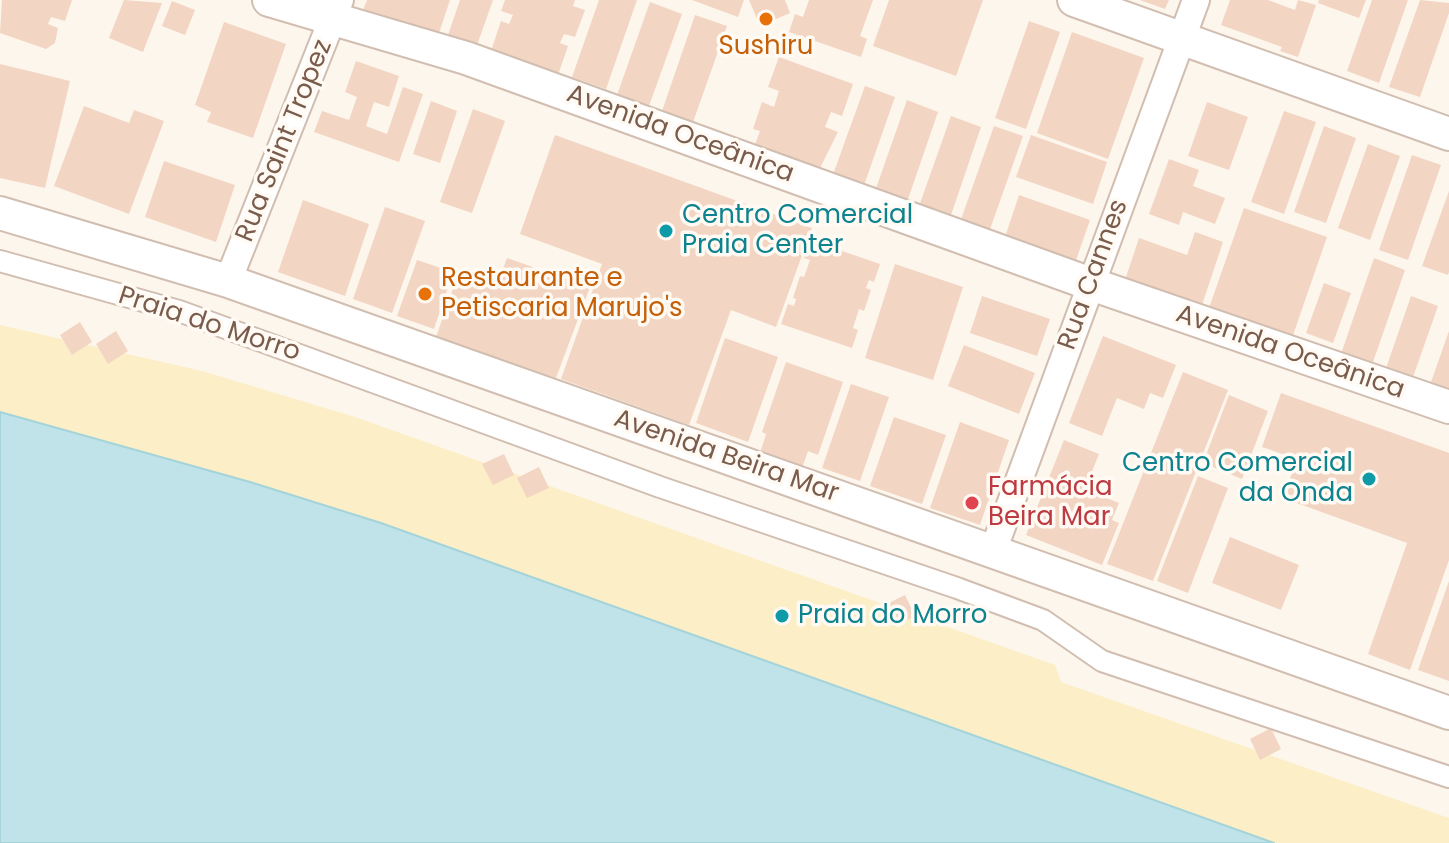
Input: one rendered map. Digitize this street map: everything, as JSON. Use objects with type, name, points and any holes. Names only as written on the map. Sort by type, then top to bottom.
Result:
[{"type":"street","name":"Avenida Oceânica","points":[[269,0],[337,9],[1091,284],[1449,407]]},
{"type":"street","points":[[1074,0],[1449,134]]},
{"type":"street","name":"Rua Cannes","points":[[993,551],[1196,0]]},
{"type":"street","name":"Rua Saint Tropez","points":[[228,281],[337,9]]},
{"type":"street","name":"Avenida Beira Mar","points":[[0,213],[228,281],[1449,713]]},
{"type":"street","name":"Praia do Morro","points":[[0,261],[179,311],[660,487],[957,588],[1043,620],[1102,661],[1449,777]]},
{"type":"sand","name":"Praia do Morro","points":[[0,325],[202,371],[355,417],[1055,665],[1061,682],[1449,818],[1449,843],[1274,843],[381,523],[250,482],[0,412]]},
{"type":"water","points":[[0,412],[250,482],[381,523],[1274,843],[0,843]]},
{"type":"building","points":[[2,0],[72,0],[65,21],[51,17],[48,24],[58,28],[55,43],[46,49],[0,33]]},
{"type":"building","points":[[124,0],[162,3],[143,52],[109,38]]},
{"type":"building","points":[[367,0],[450,0],[438,36],[383,23],[385,17],[363,10]]},
{"type":"building","points":[[460,0],[493,0],[476,48],[447,38]]},
{"type":"building","points":[[505,0],[575,0],[573,6],[585,10],[575,37],[564,34],[560,43],[568,46],[558,75],[491,51],[501,21],[509,24],[513,15],[501,11]]},
{"type":"building","points":[[599,0],[637,0],[606,89],[572,77]]},
{"type":"building","points":[[692,0],[744,0],[738,17]]},
{"type":"building","name":"Sushiru","points":[[749,0],[785,0],[790,13],[760,26]]},
{"type":"building","points":[[809,0],[873,0],[860,36],[867,39],[861,57],[789,32],[795,14],[803,17]]},
{"type":"building","points":[[889,0],[983,0],[956,76],[873,46]]},
{"type":"building","points":[[1140,0],[1169,0],[1165,9]]},
{"type":"building","points":[[1230,0],[1268,0],[1295,10],[1298,0],[1316,5],[1298,57],[1280,51],[1282,47],[1221,25]]},
{"type":"building","points":[[1319,0],[1366,0],[1359,18],[1318,3]]},
{"type":"building","points":[[1372,0],[1408,0],[1379,83],[1347,71]]},
{"type":"building","points":[[1420,0],[1449,3],[1449,13],[1420,97],[1389,87]]},
{"type":"building","points":[[172,1],[195,10],[185,35],[162,26]]},
{"type":"building","points":[[650,2],[682,14],[649,106],[617,95]]},
{"type":"building","points":[[695,15],[727,26],[692,125],[661,114]]},
{"type":"building","points":[[1029,21],[1060,32],[1026,129],[995,118]]},
{"type":"building","points":[[224,22],[286,44],[253,138],[207,122],[211,112],[195,105]]},
{"type":"building","points":[[1072,32],[1144,58],[1108,159],[1037,133]]},
{"type":"building","points":[[779,57],[853,84],[842,116],[831,112],[825,127],[838,132],[817,174],[753,150],[760,131],[753,129],[762,102],[774,107],[779,91],[768,87]]},
{"type":"building","points":[[356,61],[399,76],[389,107],[374,102],[366,126],[387,134],[403,87],[423,94],[399,162],[314,132],[322,111],[349,120],[357,97],[345,92]]},
{"type":"building","points":[[0,64],[70,81],[45,188],[0,178]]},
{"type":"building","points":[[865,86],[895,97],[862,191],[831,180]]},
{"type":"building","points":[[907,100],[938,112],[906,205],[874,194]]},
{"type":"building","points":[[431,101],[457,111],[440,163],[413,154]]},
{"type":"building","points":[[1207,102],[1248,117],[1229,170],[1188,156]]},
{"type":"building","points":[[84,106],[129,123],[134,110],[164,121],[129,214],[54,186]]},
{"type":"building","points":[[473,109],[505,121],[472,213],[440,202]]},
{"type":"building","points":[[1284,111],[1316,122],[1284,214],[1251,202]]},
{"type":"building","points":[[951,116],[981,127],[949,221],[918,209]]},
{"type":"building","points":[[994,126],[1023,136],[988,235],[959,225]]},
{"type":"building","points":[[1324,126],[1356,138],[1326,223],[1294,212]]},
{"type":"building","name":"Centro Comercial Praia Center","points":[[555,135],[812,228],[776,327],[731,310],[689,425],[561,379],[602,264],[520,234]]},
{"type":"building","points":[[1031,135],[1107,162],[1093,204],[1016,177]]},
{"type":"building","points":[[1368,144],[1400,156],[1370,240],[1338,228]]},
{"type":"building","points":[[1412,155],[1441,165],[1408,260],[1379,250]]},
{"type":"building","points":[[1169,159],[1199,170],[1193,186],[1225,198],[1215,224],[1183,212],[1179,225],[1149,214]]},
{"type":"building","points":[[164,161],[235,185],[216,242],[145,217]]},
{"type":"building","points":[[1449,191],[1449,272],[1448,275],[1422,266]]},
{"type":"building","points":[[1019,195],[1090,220],[1074,266],[1004,240]]},
{"type":"building","points":[[303,200],[369,224],[345,296],[278,272]]},
{"type":"building","points":[[385,207],[425,221],[392,313],[353,299]]},
{"type":"building","points":[[1244,208],[1327,237],[1292,338],[1209,308]]},
{"type":"building","points":[[1195,232],[1223,242],[1201,308],[1125,280],[1139,238],[1187,255]]},
{"type":"building","points":[[810,240],[880,264],[874,282],[869,280],[866,288],[871,290],[864,311],[859,309],[853,328],[858,330],[852,348],[781,324],[788,304],[794,306],[796,299],[793,298],[800,276],[804,277],[810,260],[804,258]]},
{"type":"building","points":[[507,258],[590,287],[556,378],[436,337],[458,274],[496,288]]},
{"type":"building","points":[[1374,258],[1405,270],[1372,365],[1341,354]]},
{"type":"building","name":"Restaurante e Petiscaria Marujo's","points":[[417,260],[453,272],[434,329],[397,316]]},
{"type":"building","points":[[895,264],[963,287],[933,380],[865,358]]},
{"type":"building","points":[[1324,283],[1351,293],[1333,343],[1306,333]]},
{"type":"building","points":[[982,296],[1050,319],[1037,356],[970,333]]},
{"type":"building","points":[[1411,296],[1438,306],[1412,380],[1385,371]]},
{"type":"building","points":[[80,322],[92,342],[72,355],[60,335]]},
{"type":"building","points":[[116,331],[128,351],[108,364],[96,344]]},
{"type":"building","points":[[1449,331],[1449,389],[1431,382]]},
{"type":"building","points":[[1103,336],[1176,365],[1163,398],[1150,393],[1144,409],[1117,398],[1102,436],[1069,423]]},
{"type":"building","points":[[725,338],[778,357],[748,442],[696,423]]},
{"type":"building","points":[[964,345],[1035,373],[1019,414],[948,386]]},
{"type":"building","points":[[786,362],[843,382],[818,455],[808,451],[802,468],[760,453],[766,434],[762,432]]},
{"type":"building","points":[[1183,372],[1228,390],[1153,581],[1107,564]]},
{"type":"building","points":[[851,384],[889,397],[860,481],[822,468]]},
{"type":"building","name":"Centro Comercial da Onda","points":[[1281,393],[1449,453],[1449,560],[1410,670],[1368,654],[1407,543],[1283,498],[1297,459],[1262,447]]},
{"type":"building","points":[[1229,395],[1268,411],[1242,479],[1203,463]]},
{"type":"building","points":[[894,417],[946,435],[922,504],[870,486]]},
{"type":"building","points":[[960,422],[1009,440],[980,525],[930,508]]},
{"type":"building","points":[[1064,440],[1099,454],[1085,489],[1119,503],[1112,520],[1119,523],[1102,565],[1026,535]]},
{"type":"building","points":[[504,454],[514,475],[493,485],[482,464]]},
{"type":"building","points":[[539,467],[549,488],[527,498],[517,478]]},
{"type":"building","points":[[1198,476],[1228,488],[1188,593],[1157,581]]},
{"type":"building","points":[[1230,537],[1299,565],[1281,610],[1212,583]]},
{"type":"building","points":[[1449,581],[1449,681],[1418,670]]},
{"type":"building","points":[[905,595],[915,616],[894,627],[883,606]]},
{"type":"building","points":[[1271,728],[1281,749],[1260,760],[1250,739]]},
{"type":"place","name":"Sushiru","points":[[766,19]]},
{"type":"place","name":"Centro Comercial Praia Center","points":[[666,231]]},
{"type":"place","name":"Restaurante e Petiscaria Marujo's","points":[[425,294]]},
{"type":"place","name":"Centro Comercial da Onda","points":[[1369,479]]},
{"type":"place","name":"Farmácia Beira Mar","points":[[972,503]]},
{"type":"place","name":"Praia do Morro","points":[[782,616]]}]
